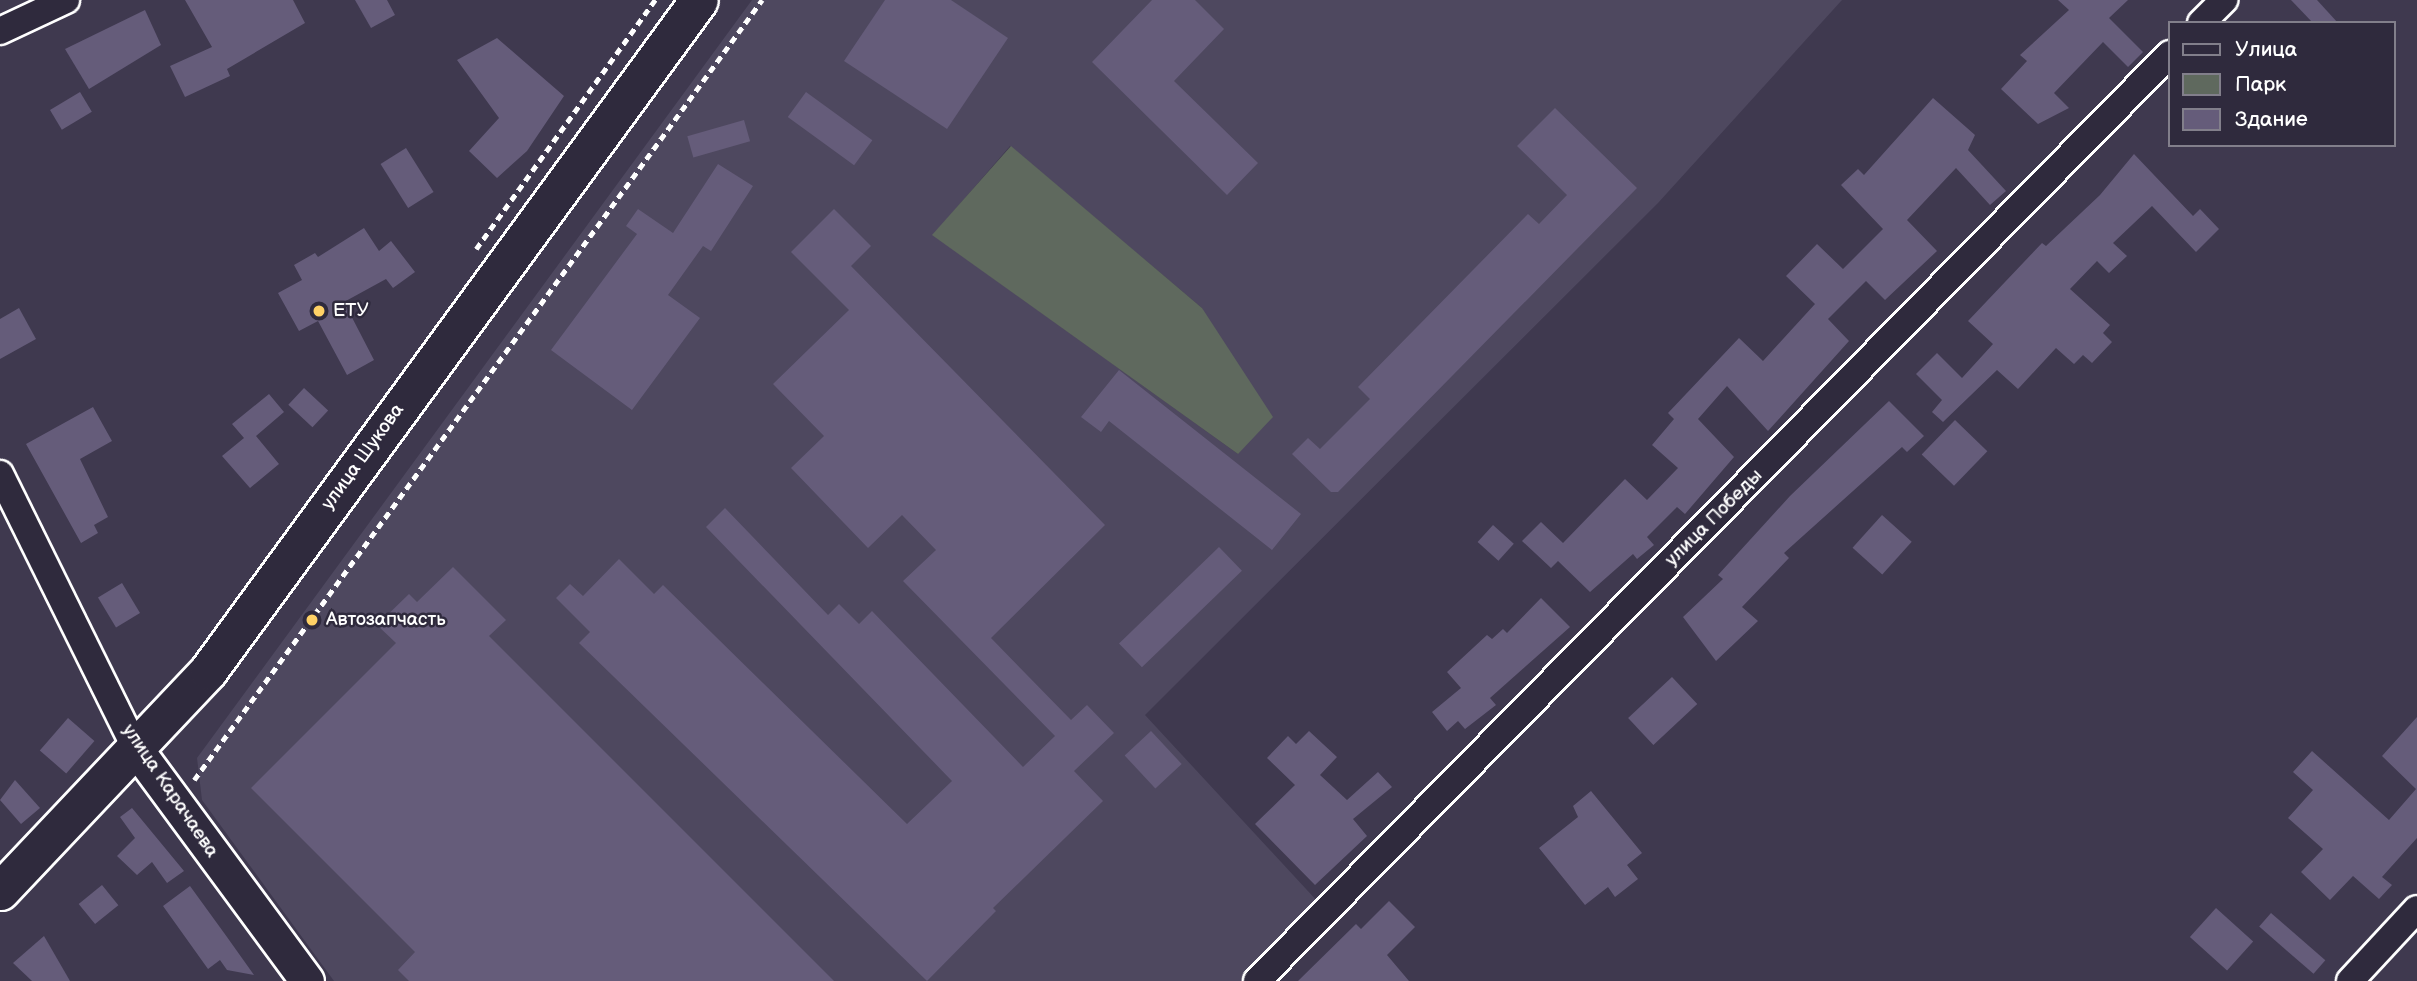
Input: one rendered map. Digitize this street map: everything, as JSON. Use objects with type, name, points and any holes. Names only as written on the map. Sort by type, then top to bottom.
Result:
[{"type":"main road","name":"улица Шукова","points":[[0,891],[208,671],[699,0]]},
{"type":"street","points":[[0,31],[65,0]]},
{"type":"street","points":[[2203,21],[2224,0]]},
{"type":"street","name":"улица Победы","points":[[1257,981],[2168,56]]},
{"type":"street","name":"улица Карачаева","points":[[0,474],[136,749],[307,981]]},
{"type":"street","points":[[2350,981],[2417,909]]},
{"type":"path","points":[[176,806],[248,698],[312,620],[762,0]]},
{"type":"shaded area","name":"Автозапчасть","points":[[752,0],[1842,0],[1658,203],[1145,715],[1319,903],[1241,981],[334,981],[202,800],[197,758]],"holes":[[[1010,146],[1202,308],[1238,454],[933,235]]]},
{"type":"green space","points":[[1011,146],[1202,308],[1273,417],[1238,454],[932,235]]},
{"type":"building","points":[[185,0],[293,0],[305,23],[227,69],[230,76],[185,97],[170,66],[212,47]]},
{"type":"building","points":[[355,0],[387,0],[395,15],[371,28]]},
{"type":"building","points":[[885,0],[951,0],[1008,38],[947,129],[844,61]]},
{"type":"building","points":[[1152,0],[1195,0],[1224,29],[1174,81],[1258,163],[1227,195],[1092,62]]},
{"type":"building","points":[[2058,0],[2128,0],[2109,18],[2143,52],[2128,67],[2103,42],[2054,93],[2069,108],[2038,124],[2001,89],[2027,61],[2020,55],[2069,10]]},
{"type":"building","points":[[2291,0],[2317,0],[2336,21],[2311,21]]},
{"type":"building","points":[[145,10],[161,45],[89,89],[65,49]]},
{"type":"building","points":[[497,38],[564,96],[527,151],[497,178],[469,151],[499,118],[457,60]]},
{"type":"building","points":[[80,92],[92,112],[62,130],[50,110]]},
{"type":"building","points":[[806,92],[872,140],[854,165],[788,117]]},
{"type":"building","points":[[1933,98],[1975,135],[1968,150],[2006,191],[1990,205],[1956,168],[1907,220],[1937,251],[1885,300],[1866,281],[1828,319],[1849,341],[1768,431],[1727,386],[1698,419],[1734,457],[1685,514],[1677,507],[1647,537],[1654,545],[1637,559],[1633,554],[1590,592],[1558,561],[1551,568],[1522,541],[1541,522],[1563,543],[1625,479],[1647,500],[1678,468],[1652,445],[1674,419],[1668,413],[1739,338],[1763,361],[1815,304],[1786,276],[1817,244],[1843,269],[1883,229],[1841,185],[1858,169],[1864,175]]},
{"type":"building","points":[[1555,108],[1637,188],[1338,492],[1331,492],[1292,454],[1308,438],[1320,449],[1370,399],[1358,387],[1528,214],[1539,224],[1567,195],[1517,146]]},
{"type":"building","points":[[744,120],[750,141],[693,157],[687,136]]},
{"type":"building","points":[[406,148],[434,192],[408,208],[381,164]]},
{"type":"building","points":[[2134,154],[2193,216],[2200,209],[2219,229],[2196,252],[2152,206],[2113,243],[2127,256],[2109,273],[2097,261],[2070,289],[2110,325],[2103,333],[2112,342],[2092,363],[2083,355],[2074,364],[2056,348],[2018,389],[1997,370],[1943,422],[1932,412],[1942,400],[1916,374],[1937,353],[1962,378],[1993,344],[1968,321],[2042,243],[2046,246],[2100,195]]},
{"type":"building","points":[[718,164],[753,186],[711,251],[703,246],[668,295],[700,318],[632,410],[551,350],[637,234],[626,226],[638,209],[673,233]]},
{"type":"building","points":[[834,209],[871,246],[851,266],[1105,525],[991,638],[1071,720],[1087,705],[1114,733],[1074,771],[1103,801],[993,908],[996,911],[927,981],[579,643],[590,632],[556,598],[570,584],[583,596],[619,559],[654,594],[663,585],[907,824],[952,781],[706,527],[725,508],[828,615],[839,604],[859,624],[872,611],[1023,767],[1055,736],[903,581],[936,550],[902,515],[868,548],[791,468],[824,436],[773,384],[849,310],[791,252]]},
{"type":"building","points":[[364,228],[379,251],[391,241],[415,272],[393,288],[386,279],[344,302],[374,360],[347,375],[318,321],[299,331],[278,293],[302,280],[294,265],[315,253],[318,257]]},
{"type":"building","points":[[19,308],[36,339],[0,359],[0,319]]},
{"type":"building","points":[[1119,370],[1301,514],[1272,550],[1109,421],[1101,432],[1081,417]]},
{"type":"building","points":[[304,388],[328,411],[312,427],[288,405]]},
{"type":"building","points":[[269,394],[284,412],[256,436],[279,464],[250,488],[222,456],[244,438],[232,424]]},
{"type":"building","points":[[1889,401],[1924,436],[1907,452],[1902,447],[1784,553],[1789,558],[1742,607],[1758,621],[1716,661],[1683,617],[1723,579],[1718,575],[1790,496]]},
{"type":"building","points":[[93,407],[112,441],[80,459],[108,517],[94,525],[98,533],[81,543],[26,444]]},
{"type":"building","points":[[1955,420],[1987,451],[1954,486],[1922,455]]},
{"type":"building","points":[[1882,515],[1912,542],[1882,574],[1853,548]]},
{"type":"building","points":[[1493,525],[1514,544],[1498,561],[1478,542]]},
{"type":"building","points":[[1219,547],[1242,571],[1142,667],[1119,644]]},
{"type":"building","points":[[453,567],[506,620],[489,636],[834,981],[409,981],[398,970],[415,952],[251,788],[396,643],[377,625],[409,594],[417,602]]},
{"type":"building","points":[[122,583],[140,613],[116,627],[98,597]]},
{"type":"building","points":[[1541,598],[1570,627],[1490,698],[1496,705],[1465,729],[1458,721],[1447,731],[1432,712],[1461,688],[1447,672],[1487,635],[1492,639],[1503,629],[1507,633]]},
{"type":"building","points":[[1672,677],[1697,704],[1653,745],[1628,718]]},
{"type":"building","points":[[2417,717],[2417,838],[2382,877],[2392,885],[2379,899],[2353,876],[2330,900],[2301,872],[2323,849],[2288,818],[2313,790],[2293,772],[2312,751],[2389,820],[2416,789],[2382,756]]},
{"type":"building","points":[[68,718],[94,741],[66,773],[40,750]]},
{"type":"building","points":[[1151,731],[1182,764],[1155,788],[1125,756]]},
{"type":"building","points":[[1309,731],[1337,757],[1320,775],[1347,800],[1378,772],[1392,787],[1353,819],[1367,836],[1315,885],[1255,824],[1295,785],[1267,758],[1288,736],[1296,744]]},
{"type":"building","points":[[15,780],[40,808],[21,824],[0,800]]},
{"type":"building","points":[[1591,791],[1642,853],[1627,865],[1638,879],[1615,897],[1608,887],[1585,905],[1539,848],[1578,817],[1573,806]]},
{"type":"building","points":[[132,808],[184,871],[167,883],[152,862],[137,875],[117,856],[135,838],[120,817]]},
{"type":"building","points":[[102,885],[118,905],[95,924],[79,904]]},
{"type":"building","points":[[190,886],[254,975],[227,970],[220,960],[208,969],[163,906]]},
{"type":"building","points":[[1389,901],[1415,927],[1387,955],[1409,981],[1298,981],[1356,924],[1361,929]]},
{"type":"building","points":[[2216,908],[2253,941],[2227,970],[2190,937]]},
{"type":"building","points":[[2271,913],[2325,960],[2314,974],[2259,927]]},
{"type":"building","points":[[44,936],[70,981],[32,981],[13,963]]},
{"type":"place","name":"ЕТУ","points":[[319,311]]},
{"type":"place","name":"Автозапчасть","points":[[312,620]]}]
